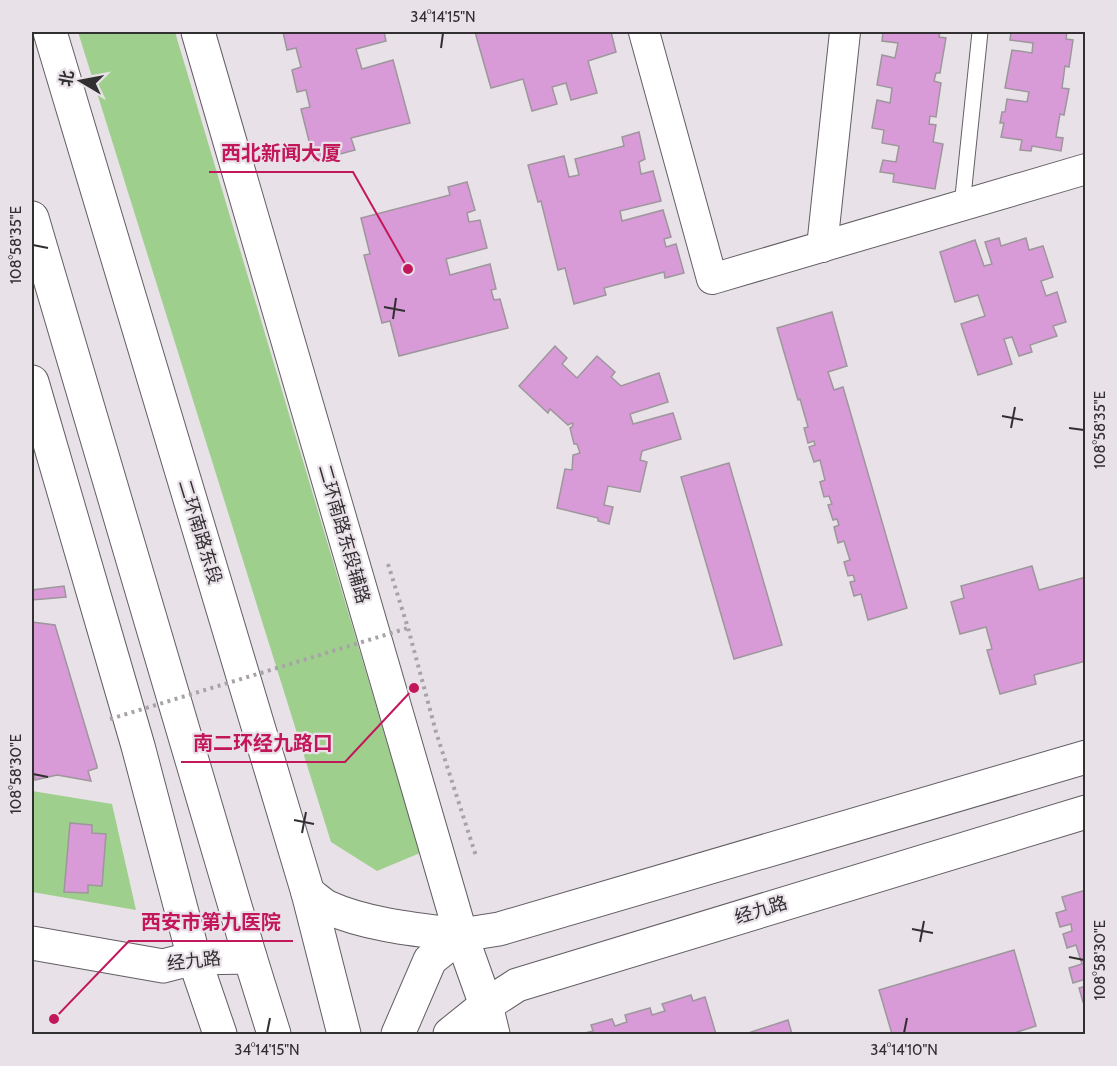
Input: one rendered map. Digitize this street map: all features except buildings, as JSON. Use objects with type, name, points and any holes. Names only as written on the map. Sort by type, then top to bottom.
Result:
[{"type":"main road","name":"二环南路东段","points":[[50,32],[308,893],[345,1035]]},
{"type":"main road","name":"二环南路东段辅路","points":[[198,32],[461,935],[490,1020]]},
{"type":"main road","points":[[32,218],[274,1035]]},
{"type":"main road","points":[[32,382],[41,450],[138,746],[194,958],[220,1035]]},
{"type":"main road","points":[[308,893],[325,906],[391,926],[461,935],[499,929],[1086,757]]},
{"type":"main road","name":"经九路","points":[[450,1035],[490,1020],[517,985],[1086,812]]},
{"type":"main road","points":[[398,1035],[430,960],[461,935]]},
{"type":"main road","name":"经九路","points":[[32,943],[163,966],[194,958],[250,957]]},
{"type":"street","points":[[644,32],[712,279],[962,206],[1084,164]]},
{"type":"street","points":[[822,247],[845,32]]},
{"type":"lane","points":[[962,206],[980,32]]},
{"type":"path","points":[[388,564],[436,732],[476,856]]},
{"type":"path","points":[[110,719],[408,628]]},
{"type":"green space","points":[[78,32],[175,32],[420,853],[377,871],[331,842]]},
{"type":"green space","points":[[32,791],[112,804],[136,910],[32,892]]},
{"type":"place","name":"西北新闻大厦","points":[[408,269]]},
{"type":"place","name":"南二环经九路口","points":[[414,688]]},
{"type":"place","name":"西安市第九医院","points":[[54,1019]]}]
